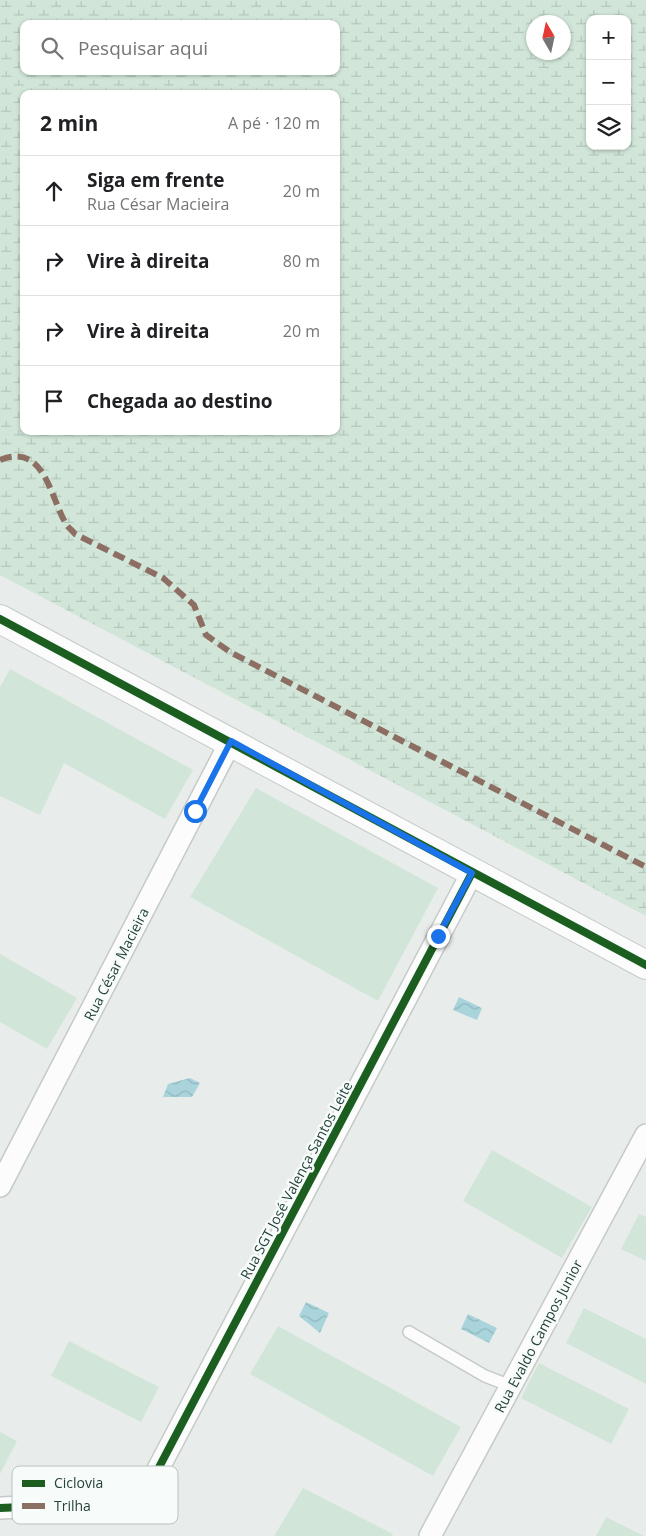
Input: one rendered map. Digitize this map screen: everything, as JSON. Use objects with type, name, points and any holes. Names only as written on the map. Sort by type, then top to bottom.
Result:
[{"type":"street","points":[[0,619],[231,741],[472,873],[646,965]]},
{"type":"street","name":"Rua César Macieira","points":[[0,1186],[231,741]]},
{"type":"street","name":"Rua SGT José Valença Santos Leite","points":[[160,1466],[472,873]]},
{"type":"street","name":"Rua Evaldo Campos Junior","points":[[430,1536],[646,1136]]},
{"type":"lane","points":[[409,1332],[484,1376],[511,1386]]},
{"type":"green space","points":[[0,0],[646,0],[646,916],[0,575]]},
{"type":"green space","points":[[10,669],[193,770],[165,819],[64,763],[40,815],[0,796],[0,687]]},
{"type":"green space","points":[[256,788],[438,888],[378,1001],[190,897]]},
{"type":"green space","points":[[0,954],[77,998],[47,1049],[0,1022]]},
{"type":"green space","points":[[492,1150],[592,1207],[562,1258],[463,1201]]},
{"type":"green space","points":[[639,1214],[646,1217],[646,1261],[621,1249]]},
{"type":"green space","points":[[584,1308],[646,1339],[646,1384],[566,1343]]},
{"type":"green space","points":[[278,1326],[461,1427],[433,1476],[250,1374]]},
{"type":"green space","points":[[69,1341],[159,1387],[141,1422],[51,1376]]},
{"type":"green space","points":[[539,1363],[629,1409],[611,1444],[521,1398]]},
{"type":"green space","points":[[0,1432],[17,1441],[0,1474]]},
{"type":"green space","points":[[303,1488],[393,1534],[392,1536],[274,1536]]},
{"type":"green space","points":[[606,1517],[644,1536],[596,1536]]},
{"type":"water","points":[[459,997],[482,1008],[477,1020],[453,1010]]},
{"type":"water","points":[[190,1078],[200,1083],[192,1097],[163,1097],[168,1084]]},
{"type":"water","points":[[306,1302],[329,1313],[320,1333],[299,1316]]},
{"type":"water","points":[[468,1314],[497,1328],[489,1343],[461,1329]]},
{"type":"marked path","points":[[0,460],[15,456],[27,458],[36,465],[43,474],[66,524],[75,534],[163,578],[194,605],[206,635],[230,652],[646,867]]},
{"type":"cycle path","points":[[0,619],[646,965]]},
{"type":"cycle path","points":[[160,1466],[472,873]]},
{"type":"cycle path","points":[[0,1508],[12,1507]]},
{"type":"route","points":[[195,811],[231,741],[472,873],[438,936]]}]
